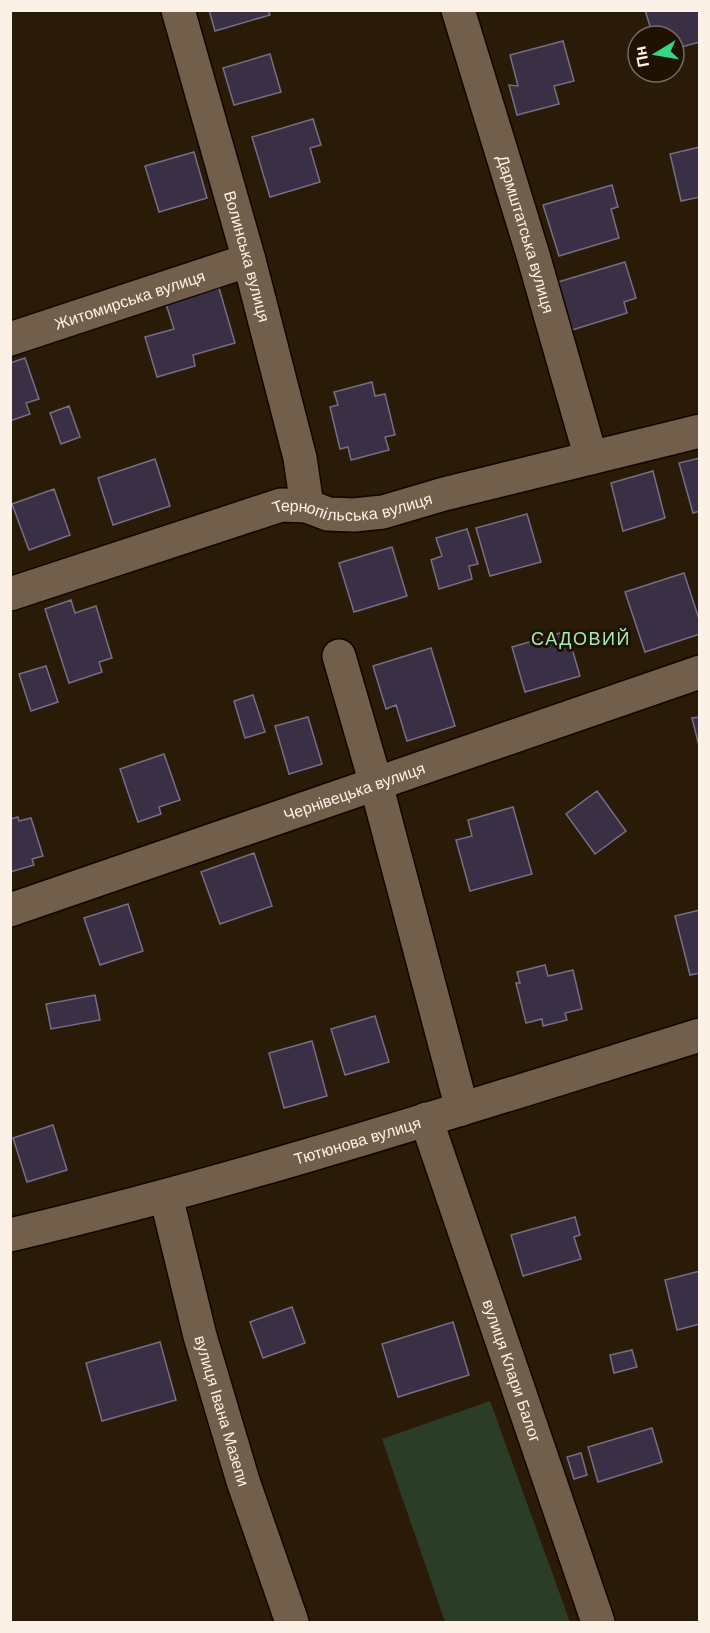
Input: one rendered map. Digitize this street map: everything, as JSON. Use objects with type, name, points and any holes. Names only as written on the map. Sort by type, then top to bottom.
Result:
[{"type":"street","name":"Волинська вулиця","points":[[178,10],[249,260],[300,458],[307,506]]},
{"type":"street","name":"Дармштатська вулиця","points":[[458,10],[533,255],[591,458]]},
{"type":"street","name":"Житомирська вулиця","points":[[10,339],[249,260]]},
{"type":"street","name":"Тернопільська вулиця","points":[[10,594],[280,506],[307,506],[328,514],[354,515],[383,512],[699,431]]},
{"type":"street","points":[[339,656],[376,784],[462,1109]]},
{"type":"street","name":"Чернівецька вулиця","points":[[10,910],[699,672]]},
{"type":"street","name":"Тютюнова вулиця","points":[[10,1235],[126,1208],[462,1109],[699,1035]]},
{"type":"street","name":"вулиця Клари Балог","points":[[426,1119],[598,1623]]},
{"type":"street","name":"вулиця Івана Мазепи","points":[[166,1196],[200,1336],[243,1481],[292,1623]]},
{"type":"green space","points":[[490,1401],[570,1622],[445,1622],[382,1439]]},
{"type":"building","points":[[209,10],[268,10],[270,15],[215,31]]},
{"type":"building","points":[[645,10],[700,10],[700,42],[686,46],[686,24],[649,24]]},
{"type":"building","points":[[563,41],[574,81],[554,86],[559,104],[517,115],[509,85],[518,86],[510,55]]},
{"type":"building","points":[[270,54],[281,92],[234,105],[223,68]]},
{"type":"building","points":[[313,119],[321,145],[310,148],[320,182],[270,197],[252,137]]},
{"type":"building","points":[[700,147],[700,197],[681,201],[670,154]]},
{"type":"building","points":[[194,152],[207,198],[159,212],[145,166]]},
{"type":"building","points":[[612,185],[618,207],[611,209],[619,238],[559,256],[543,205]]},
{"type":"building","points":[[625,262],[636,298],[624,302],[627,313],[572,330],[558,282]]},
{"type":"building","points":[[219,288],[235,343],[193,355],[195,366],[157,377],[145,337],[174,329],[166,304]]},
{"type":"building","points":[[25,358],[39,399],[26,403],[30,414],[10,421],[10,363]]},
{"type":"building","points":[[372,382],[375,396],[385,394],[395,435],[385,437],[389,450],[351,460],[348,447],[340,449],[330,407],[338,405],[334,392]]},
{"type":"building","points":[[69,406],[80,437],[61,444],[50,413]]},
{"type":"building","points":[[700,458],[700,511],[693,513],[679,463]]},
{"type":"building","points":[[155,459],[170,506],[113,525],[98,478]]},
{"type":"building","points":[[653,471],[665,518],[623,531],[611,483]]},
{"type":"building","points":[[54,489],[70,535],[29,550],[12,504]]},
{"type":"building","points":[[527,514],[541,562],[490,576],[476,528]]},
{"type":"building","points":[[467,529],[478,564],[469,566],[472,579],[439,589],[431,560],[442,556],[436,538]]},
{"type":"building","points":[[392,547],[407,596],[354,612],[339,563]]},
{"type":"building","points":[[684,573],[700,622],[700,634],[645,652],[625,592]]},
{"type":"building","points":[[71,600],[75,613],[96,606],[112,658],[99,662],[102,672],[69,683],[45,609]]},
{"type":"building","points":[[567,631],[580,676],[525,692],[512,647]]},
{"type":"building","points":[[431,648],[455,726],[407,741],[396,705],[386,709],[373,666]]},
{"type":"building","points":[[46,666],[58,702],[31,711],[19,674]]},
{"type":"building","points":[[253,695],[265,732],[245,738],[234,701]]},
{"type":"building","points":[[308,717],[322,764],[289,774],[275,726]]},
{"type":"building","points":[[700,717],[700,750],[692,718]]},
{"type":"building","points":[[164,754],[180,800],[159,807],[161,814],[138,822],[120,769]]},
{"type":"building","points":[[597,791],[626,831],[595,854],[566,814]]},
{"type":"building","points":[[513,807],[532,874],[470,891],[456,840],[472,836],[468,820]]},
{"type":"building","points":[[18,817],[19,821],[31,818],[43,856],[32,859],[34,865],[10,872],[10,819]]},
{"type":"building","points":[[254,853],[272,906],[220,924],[201,872]]},
{"type":"building","points":[[128,904],[143,951],[100,965],[84,918]]},
{"type":"building","points":[[700,910],[700,973],[690,975],[675,916]]},
{"type":"building","points":[[545,965],[548,976],[573,970],[582,1009],[565,1013],[567,1020],[543,1026],[542,1019],[526,1023],[516,983],[520,983],[517,972]]},
{"type":"building","points":[[95,995],[100,1020],[51,1029],[46,1004]]},
{"type":"building","points":[[375,1016],[389,1062],[345,1075],[331,1029]]},
{"type":"building","points":[[312,1041],[327,1096],[284,1108],[269,1053]]},
{"type":"building","points":[[53,1125],[67,1170],[27,1182],[13,1138]]},
{"type":"building","points":[[575,1217],[580,1235],[574,1237],[581,1259],[523,1276],[511,1235]]},
{"type":"building","points":[[700,1271],[700,1324],[677,1330],[665,1280]]},
{"type":"building","points":[[292,1307],[305,1343],[263,1358],[250,1322]]},
{"type":"building","points":[[453,1322],[469,1375],[398,1397],[382,1344]]},
{"type":"building","points":[[160,1342],[176,1400],[102,1421],[86,1363]]},
{"type":"building","points":[[632,1350],[637,1367],[614,1373],[610,1355]]},
{"type":"building","points":[[652,1428],[662,1462],[598,1482],[588,1447]]},
{"type":"building","points":[[581,1453],[587,1475],[574,1479],[567,1457]]},
{"type":"district","name":"САДОВИЙ","points":[[581,639]]}]
